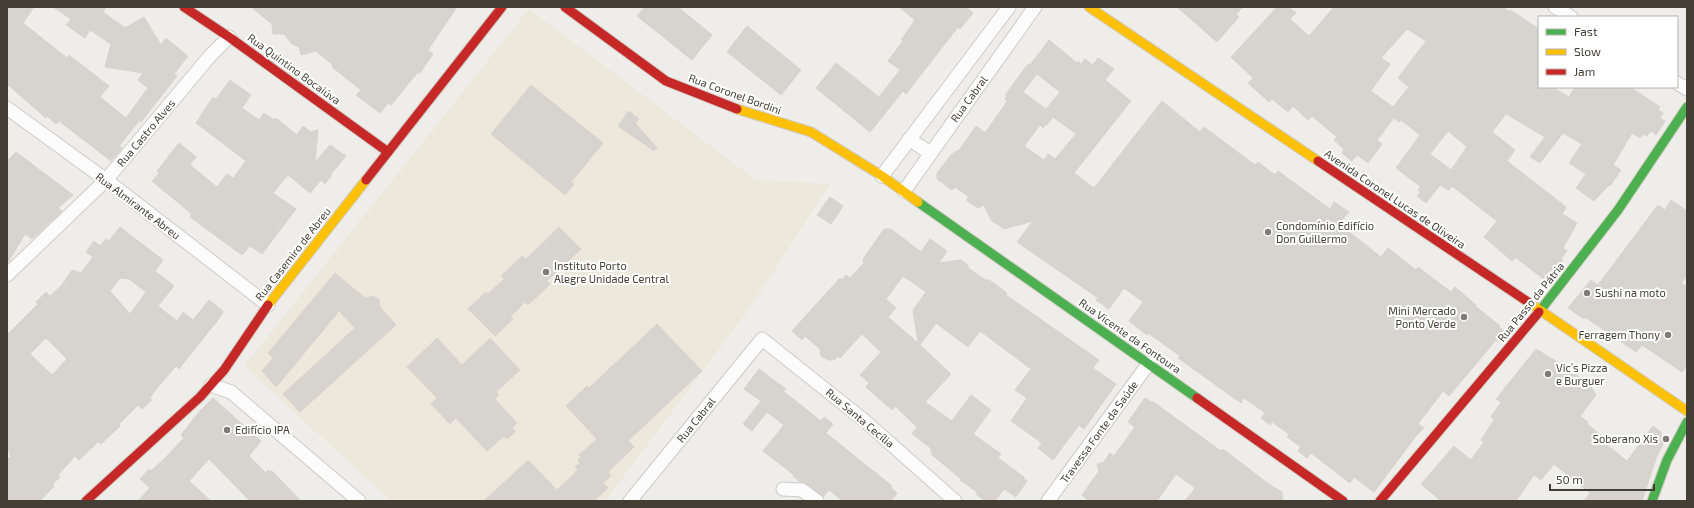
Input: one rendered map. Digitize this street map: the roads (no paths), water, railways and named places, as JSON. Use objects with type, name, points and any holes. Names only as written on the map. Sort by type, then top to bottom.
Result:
[{"type":"street","name":"Rua Quintino Bocaiúva","points":[[184,7],[229,37],[388,152]]},
{"type":"street","name":"Rua Casemiro de Abreu","points":[[86,501],[200,397],[224,370],[268,305],[502,7]]},
{"type":"street","name":"Rua Coronel Bordini","points":[[565,7],[666,81],[742,111],[811,132],[904,191]]},
{"type":"street","points":[[882,176],[1009,7]]},
{"type":"street","name":"Rua Cabral","points":[[904,191],[1036,7]]},
{"type":"street","name":"Avenida Coronel Lucas de Oliveira","points":[[1089,7],[1687,411]]},
{"type":"street","points":[[1555,7],[1569,16]]},
{"type":"street","name":"Rua Castro Alves","points":[[7,275],[106,180],[210,56],[229,37]]},
{"type":"street","points":[[1678,84],[1687,89]]},
{"type":"street","name":"Rua Passo da Pátria","points":[[1380,501],[1540,311],[1618,210],[1687,107]]},
{"type":"street","name":"Rua Almirante Abreu","points":[[7,108],[106,180],[268,305]]},
{"type":"street","points":[[909,139],[930,153]]},
{"type":"street","name":"Rua Vicente da Fontoura","points":[[904,191],[1343,501]]},
{"type":"street","name":"Rua Cabral","points":[[630,501],[762,339]]},
{"type":"street","name":"Rua Santa Cecília","points":[[762,339],[865,421],[955,501]]},
{"type":"street","name":"Travessa Fonte da Saúde","points":[[1048,501],[1149,363]]},
{"type":"street","points":[[224,370],[226,381],[231,392]]},
{"type":"street","points":[[210,385],[231,392],[359,501]]},
{"type":"street","points":[[1652,501],[1667,460],[1687,422]]},
{"type":"street","points":[[783,489],[802,490],[817,501]]},
{"type":"place","name":"Condomínio Edifício Don Guillermo","points":[[1268,232]]},
{"type":"place","name":"Instituto Porto Alegre Unidade Central","points":[[546,272]]},
{"type":"place","name":"Sushi na moto","points":[[1587,293]]},
{"type":"place","name":"Mini Mercado Ponto Verde","points":[[1464,317]]},
{"type":"place","name":"Ferragem Thony","points":[[1668,335]]},
{"type":"place","name":"Vic’s Pizza e Burguer","points":[[1548,374]]},
{"type":"place","name":"Edifício IPA","points":[[227,430]]},
{"type":"place","name":"Soberano Xis","points":[[1666,439]]}]
